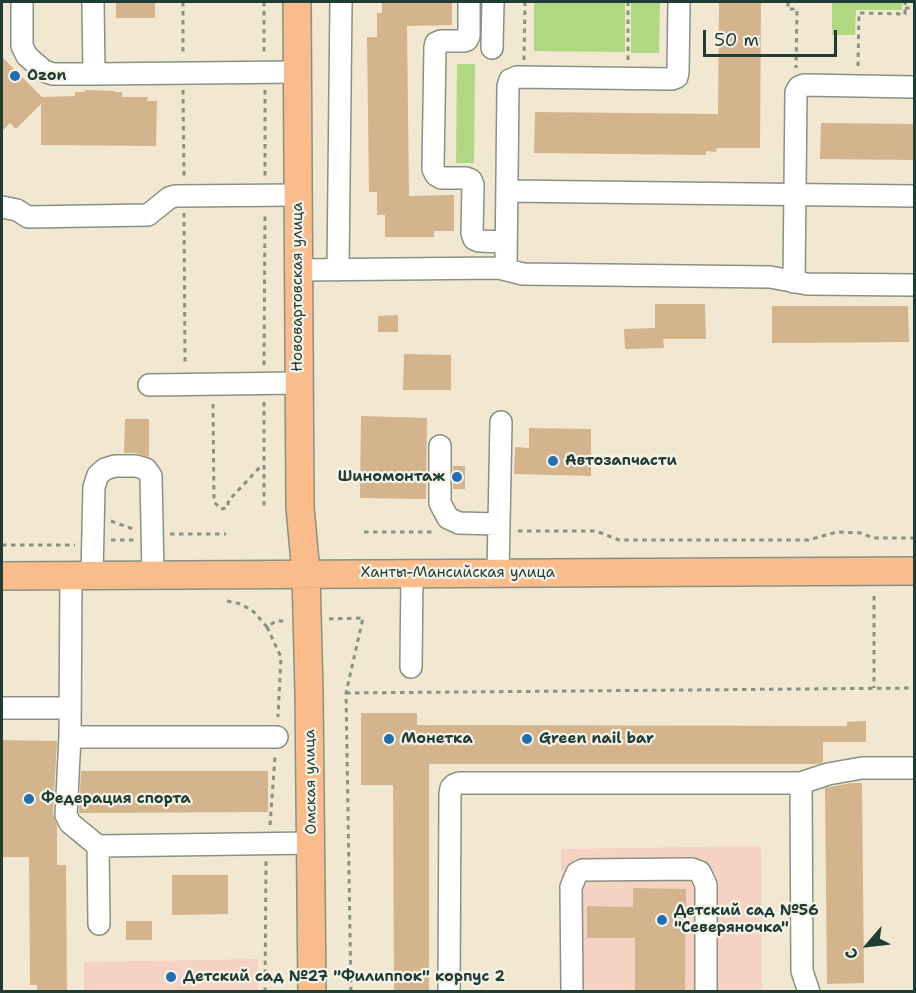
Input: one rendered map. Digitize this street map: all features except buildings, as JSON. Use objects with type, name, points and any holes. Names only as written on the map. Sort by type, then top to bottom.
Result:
[{"type":"main road","name":"Нововартовская улица","points":[[297,2],[300,507],[306,573]]},
{"type":"main road","name":"Ханты-Мансийская улица","points":[[2,576],[915,572]]},
{"type":"main road","name":"Омская улица","points":[[306,573],[312,843],[312,992]]},
{"type":"lane","points":[[22,2],[22,46],[27,56],[44,71],[53,74],[297,72]]},
{"type":"lane","points":[[93,2],[94,74]]},
{"type":"lane","points":[[338,270],[341,2]]},
{"type":"lane","points":[[469,2],[467,40],[441,41],[436,43],[435,47],[433,169],[436,175],[441,177],[471,180],[474,239],[506,242]]},
{"type":"lane","points":[[492,48],[493,2]]},
{"type":"lane","points":[[506,268],[508,86],[510,80],[516,77],[672,79],[678,72],[679,2]]},
{"type":"lane","points":[[794,282],[796,92],[799,87],[804,85],[915,87]]},
{"type":"lane","points":[[507,191],[915,196]]},
{"type":"lane","points":[[2,207],[17,210],[28,217],[148,215],[169,198],[175,196],[298,195]]},
{"type":"lane","points":[[298,270],[506,268],[523,274],[770,277],[807,284],[915,285]]},
{"type":"lane","points":[[149,385],[299,383]]},
{"type":"lane","points":[[498,573],[501,422]]},
{"type":"lane","points":[[440,446],[440,503],[448,518],[459,523],[498,528]]},
{"type":"lane","points":[[153,574],[151,476],[146,469],[136,466],[115,466],[105,469],[98,475],[94,487],[94,508],[82,574],[70,708],[66,815],[70,823],[98,846],[312,843]]},
{"type":"lane","points":[[411,667],[412,573]]},
{"type":"lane","points":[[2,708],[70,708]]},
{"type":"lane","points":[[70,737],[277,737]]},
{"type":"lane","points":[[449,992],[450,789],[454,785],[459,783],[801,783],[828,774],[862,768],[915,768]]},
{"type":"lane","points":[[801,783],[802,971],[809,992]]},
{"type":"lane","points":[[98,846],[99,924]]},
{"type":"lane","points":[[572,992],[571,887],[577,873],[584,870],[692,869],[700,872],[706,885],[706,992]]},
{"type":"path","points":[[264,2],[264,508]]},
{"type":"path","points":[[524,77],[525,2]]},
{"type":"path","points":[[628,2],[628,78]]},
{"type":"path","points":[[788,2],[788,9],[797,9],[796,75],[799,87]]},
{"type":"path","points":[[858,86],[859,13],[905,14],[905,2]]},
{"type":"path","points":[[905,8],[915,8]]},
{"type":"path","points":[[213,385],[214,502],[221,509],[227,508],[229,500],[263,464]]},
{"type":"path","points":[[94,508],[116,524],[152,535],[226,534]]},
{"type":"path","points":[[498,528],[596,531],[619,540],[808,540],[837,532],[861,533],[873,538],[915,538]]},
{"type":"path","points":[[364,532],[442,532]]},
{"type":"path","points":[[874,596],[874,688]]},
{"type":"path","points":[[351,992],[346,693],[363,618]]},
{"type":"path","points":[[267,627],[281,657],[277,737]]},
{"type":"path","points":[[346,693],[915,688]]},
{"type":"shaded area","name":"Детский сад №56 \"Северяночка\"","points":[[761,846],[762,991],[562,991],[561,849]]},
{"type":"shaded area","name":"Детский сад №27 \"Филиппок\" корпус 2","points":[[258,959],[258,991],[84,991],[84,962]]},
{"type":"green space","points":[[534,2],[625,2],[625,52],[534,51]]},
{"type":"green space","points":[[631,2],[660,2],[659,53],[631,53]]},
{"type":"green space","points":[[832,2],[902,2],[902,10],[856,10],[855,35],[832,35]]},
{"type":"green space","points":[[457,64],[475,64],[474,163],[456,163]]},
{"type":"place","name":"Ozon","points":[[15,76]]},
{"type":"place","name":"Автозапчасти","points":[[553,461]]},
{"type":"place","name":"Шиномонтаж","points":[[457,477]]},
{"type":"place","name":"Монетка","points":[[389,739]]},
{"type":"place","name":"Green nail bar","points":[[527,739]]},
{"type":"place","name":"Федерация спорта","points":[[29,799]]},
{"type":"place","name":"Детский сад №56 \"Северяночка\"","points":[[662,920]]},
{"type":"place","name":"Детский сад №27 \"Филиппок\" корпус 2","points":[[171,977]]}]
